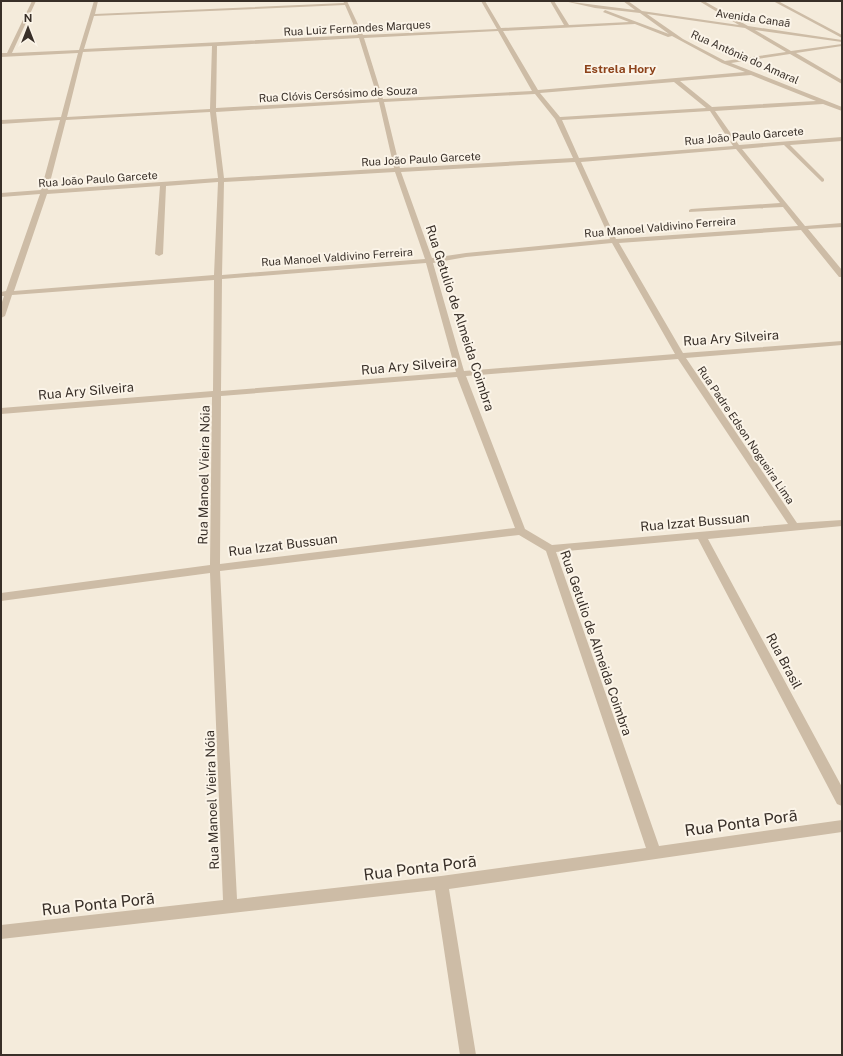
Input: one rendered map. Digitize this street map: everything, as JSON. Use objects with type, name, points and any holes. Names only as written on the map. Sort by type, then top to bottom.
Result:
[{"type":"street","points":[[9,55],[34,1]]},
{"type":"street","points":[[1,316],[10,294],[44,192],[96,1]]},
{"type":"street","name":"Rua Padre Edson Nogueira Lima","points":[[483,1],[536,92],[558,119],[614,241],[680,355],[794,526]]},
{"type":"street","points":[[552,1],[568,27]]},
{"type":"street","name":"Avenida Canaã","points":[[566,1],[595,7],[744,26],[842,41]]},
{"type":"street","points":[[618,2],[626,1]]},
{"type":"street","name":"Rua Antônia do Amaral","points":[[626,1],[681,40],[724,62],[842,109]]},
{"type":"street","points":[[701,1],[842,82]]},
{"type":"street","points":[[775,1],[842,37]]},
{"type":"street","points":[[93,15],[346,2]]},
{"type":"street","name":"Rua Getulio de Almeida Coimbra","points":[[346,2],[361,37],[381,101],[398,170],[429,261],[462,375],[521,531],[550,549],[654,852]]},
{"type":"street","points":[[588,5],[610,3]]},
{"type":"street","points":[[595,7],[681,40]]},
{"type":"street","name":"Rua Luiz Fernandes Marques","points":[[81,52],[634,23]]},
{"type":"street","name":"Rua Manoel Vieira Nóia","points":[[215,45],[213,110],[221,180],[218,276],[218,394],[215,568],[230,906]]},
{"type":"street","points":[[724,62],[842,45]]},
{"type":"street","points":[[1,56],[81,52]]},
{"type":"street","name":"Rua Clóvis Cersósimo de Souza","points":[[1,122],[536,92],[754,73]]},
{"type":"street","points":[[676,80],[711,109],[737,147],[784,205],[806,229],[842,275]]},
{"type":"street","points":[[558,119],[823,102]]},
{"type":"street","name":"Rua João Paulo Garcete","points":[[1,194],[578,160],[842,139]]},
{"type":"street","points":[[785,143],[822,180]]},
{"type":"street","points":[[159,254],[163,184]]},
{"type":"street","points":[[692,211],[784,205]]},
{"type":"street","name":"Rua Manoel Valdivino Ferreira","points":[[1,294],[218,276],[429,261],[466,254],[614,241],[786,228],[806,229],[842,225]]},
{"type":"street","name":"Rua Ary Silveira","points":[[1,411],[462,375],[680,355],[842,343]]},
{"type":"street","name":"Rua Izzat Bussuan","points":[[550,549],[842,522]]},
{"type":"street","name":"Rua Izzat Bussuan","points":[[1,597],[215,568],[521,531]]},
{"type":"street","name":"Rua Brasil","points":[[701,535],[842,800]]},
{"type":"street","name":"Rua Ponta Porã","points":[[1,932],[441,883],[842,826]]},
{"type":"street","points":[[441,883],[468,1055]]},
{"type":"district","name":"Estrela Hory","points":[[620,69]]}]
